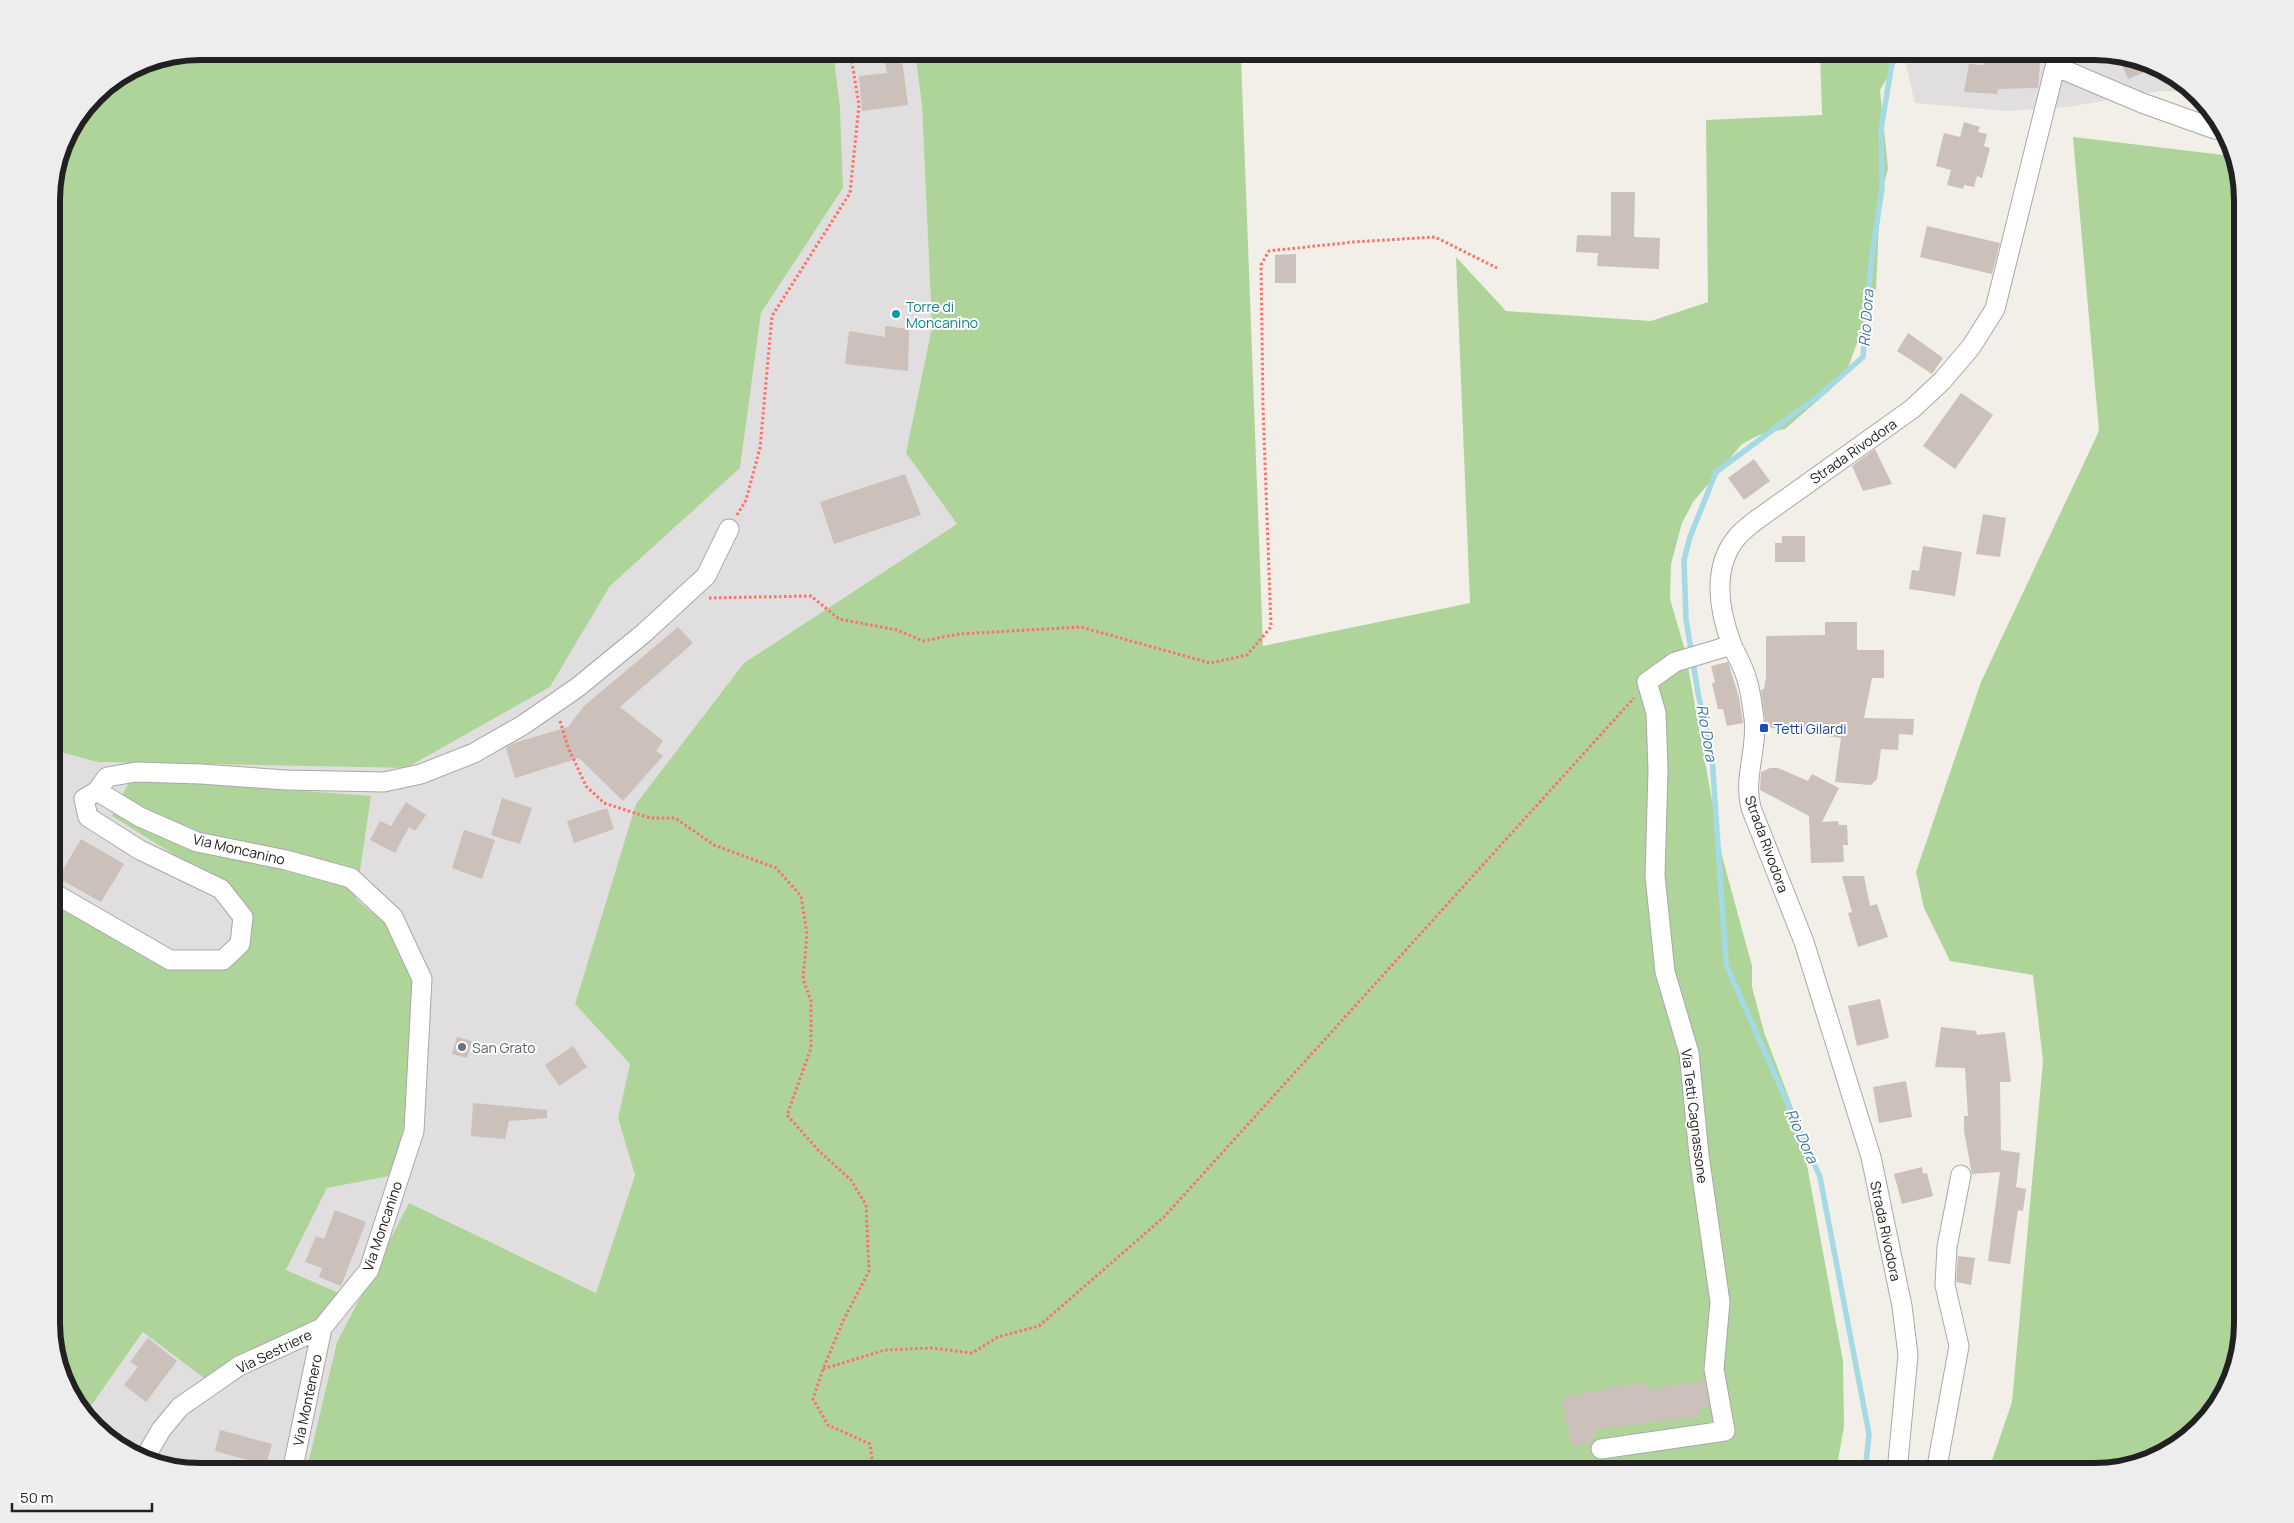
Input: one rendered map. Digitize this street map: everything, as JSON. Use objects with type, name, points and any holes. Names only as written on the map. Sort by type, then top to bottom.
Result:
[{"type":"street","name":"Strada Rivodora","points":[[1898,1463],[1908,1355],[1902,1306],[1893,1260],[1870,1157],[1804,942],[1751,808],[1748,795],[1748,778],[1754,753],[1754,720],[1748,680],[1732,645],[1721,609],[1720,578],[1729,550],[1737,536],[1755,521],[1912,409],[1942,381],[1971,347],[1996,309],[2058,60]]},
{"type":"street","points":[[2060,60],[2142,103],[2214,129]]},
{"type":"street","points":[[60,897],[170,960],[223,960],[240,944],[243,918],[221,889],[140,850],[88,817],[84,800],[97,791],[107,777],[136,772],[201,774],[295,781],[384,782],[421,774],[474,753],[524,725],[644,633],[706,576],[729,529]]},
{"type":"street","points":[[1649,690],[1675,662],[1732,645]]},
{"type":"street","name":"Via Tetti Cagnassone","points":[[1601,1449],[1725,1431],[1714,1369],[1720,1302],[1699,1155],[1688,1053],[1665,972],[1655,876],[1658,770],[1656,713],[1649,690]]},
{"type":"street","name":"Via Moncanino","points":[[97,791],[140,817],[197,842],[286,860],[351,878],[393,916],[422,979],[414,1131],[369,1270],[322,1328]]},
{"type":"street","points":[[1938,1463],[1958,1346],[1945,1285],[1947,1247],[1961,1175]]},
{"type":"street","name":"Via Sestriere","points":[[148,1453],[161,1430],[180,1407],[239,1366],[322,1328]]},
{"type":"street","name":"Via Montenero","points":[[294,1463],[322,1328]]},
{"type":"path","points":[[729,529],[746,500],[760,448],[772,316],[850,193],[859,105],[852,60]]},
{"type":"path","points":[[681,599],[811,596],[839,619],[897,630],[923,641],[959,634],[1081,627],[1210,663],[1247,655],[1271,627],[1263,407],[1261,266],[1269,251],[1353,242],[1435,237],[1497,268]]},
{"type":"path","points":[[823,1369],[885,1350],[931,1348],[972,1353],[998,1338],[1039,1326],[1164,1217],[1649,690]]},
{"type":"path","points":[[558,700],[561,724],[568,747],[586,786],[604,803],[650,818],[675,818],[714,845],[776,868],[801,896],[806,934],[803,979],[811,1002],[811,1048],[787,1115],[818,1150],[851,1180],[866,1205],[869,1271],[843,1321],[813,1399],[828,1425],[870,1444],[873,1463]]},
{"type":"shaded area","points":[[834,60],[916,60],[922,106],[932,327],[906,453],[957,524],[744,663],[575,1004],[630,1064],[618,1118],[635,1174],[596,1293],[409,1203],[337,1342],[308,1463],[182,1462],[155,1456],[138,1449],[108,1428],[90,1408],[144,1332],[340,1294],[286,1271],[327,1188],[390,1176],[385,923],[356,899],[371,797],[226,887],[245,948],[169,968],[60,908],[60,752],[98,762],[406,768],[550,687],[610,586],[740,468],[761,313],[843,188],[840,107]]},
{"type":"shaded area","points":[[1905,60],[2103,60],[2139,67],[2156,74],[2182,92],[2160,91],[2068,107],[2007,111],[1915,103]]},
{"type":"green space","points":[[834,60],[840,107],[843,188],[761,313],[740,468],[610,586],[550,687],[406,768],[98,762],[60,752],[60,191],[65,164],[71,147],[84,122],[101,101],[138,74],[155,67],[182,61]]},
{"type":"green space","points":[[916,60],[1241,60],[1263,646],[1470,603],[1456,257],[1506,311],[1651,321],[1708,302],[1706,120],[1822,115],[1820,60],[1898,60],[1880,90],[1888,169],[1880,198],[1876,291],[1849,365],[1831,389],[1785,429],[1759,435],[1742,444],[1693,502],[1682,523],[1671,564],[1670,599],[1685,650],[1722,856],[1752,966],[1752,987],[1764,1032],[1800,1127],[1843,1361],[1844,1426],[1838,1463],[308,1463],[337,1342],[409,1203],[596,1293],[635,1175],[618,1118],[630,1064],[575,1004],[636,804],[744,663],[957,524],[906,453],[932,327],[922,106]]},
{"type":"green space","points":[[2073,137],[2227,155],[2233,182],[2234,200],[2233,1341],[2227,1368],[2220,1385],[2210,1401],[2186,1428],[2156,1449],[2139,1456],[2112,1462],[1991,1463],[2012,1402],[2043,1061],[2033,975],[1950,961],[1924,908],[1916,872],[1981,682],[2099,431]]},
{"type":"green space","points":[[131,778],[371,796],[356,899],[385,923],[414,978],[408,1130],[390,1176],[327,1188],[286,1270],[341,1294],[318,1322],[204,1378],[143,1332],[90,1408],[79,1393],[67,1368],[60,1332],[60,908],[169,968],[245,948],[226,887],[112,816]]},
{"type":"building","points":[[885,60],[902,60],[908,105],[862,111],[859,76],[887,73]]},
{"type":"building","points":[[1984,60],[2040,60],[2038,88],[1998,89],[1997,94],[1964,92],[1969,64],[1984,65]]},
{"type":"building","points":[[2121,63],[2148,71],[2128,79]]},
{"type":"building","points":[[1964,122],[1980,127],[1978,132],[1987,134],[1984,146],[1990,148],[1982,178],[1977,176],[1974,187],[1964,185],[1963,189],[1947,185],[1951,170],[1936,166],[1944,133],[1960,137]]},
{"type":"building","points":[[1611,192],[1635,192],[1634,237],[1660,238],[1659,269],[1597,266],[1598,253],[1576,252],[1577,235],[1611,236]]},
{"type":"building","points":[[1927,226],[2000,243],[1992,274],[1920,257]]},
{"type":"building","points":[[1296,254],[1296,283],[1275,283],[1275,255]]},
{"type":"building","points":[[885,326],[909,329],[908,371],[845,364],[849,331],[885,337]]},
{"type":"building","points":[[1908,333],[1943,358],[1932,374],[1897,351]]},
{"type":"building","points":[[1961,393],[1993,415],[1955,469],[1923,446]]},
{"type":"building","points":[[1875,449],[1892,484],[1863,491],[1852,466]]},
{"type":"building","points":[[1754,459],[1770,481],[1744,500],[1728,478]]},
{"type":"building","points":[[905,474],[921,515],[834,544],[820,502]]},
{"type":"building","points":[[1983,514],[2006,518],[2000,557],[1976,554]]},
{"type":"building","points":[[1782,536],[1805,536],[1805,562],[1775,562],[1775,543],[1782,543]]},
{"type":"building","points":[[1923,546],[1962,552],[1955,596],[1909,589],[1912,570],[1919,571]]},
{"type":"building","points":[[1825,622],[1857,622],[1857,650],[1884,650],[1884,678],[1872,678],[1864,718],[1914,719],[1913,735],[1899,734],[1898,750],[1881,749],[1877,779],[1871,785],[1835,782],[1841,738],[1766,727],[1761,690],[1764,689],[1766,677],[1766,636],[1825,635]]},
{"type":"building","points":[[678,627],[693,643],[620,707],[663,741],[656,751],[663,756],[623,801],[579,758],[515,778],[506,748],[514,743],[568,727],[584,706]]},
{"type":"building","points":[[1728,662],[1739,697],[1743,723],[1727,726],[1723,709],[1718,709],[1712,684],[1715,682],[1711,666]]},
{"type":"building","points":[[1770,768],[1778,768],[1808,781],[1812,774],[1839,788],[1822,822],[1838,821],[1839,825],[1847,825],[1848,845],[1843,845],[1844,862],[1811,863],[1809,816],[1760,790],[1761,772]]},
{"type":"building","points":[[502,798],[532,808],[520,844],[491,835]]},
{"type":"building","points":[[406,802],[426,815],[415,831],[409,827],[395,853],[370,840],[380,821],[391,826]]},
{"type":"building","points":[[607,808],[614,829],[574,843],[567,821]]},
{"type":"building","points":[[464,830],[495,840],[482,879],[452,868]]},
{"type":"building","points":[[81,839],[124,864],[101,902],[60,879],[60,875]]},
{"type":"building","points":[[1842,876],[1864,876],[1870,906],[1877,904],[1888,937],[1858,947],[1848,913],[1852,912]]},
{"type":"building","points":[[1880,999],[1889,1038],[1857,1046],[1848,1006]]},
{"type":"building","points":[[1941,1027],[1976,1031],[1977,1035],[2005,1032],[2011,1082],[2000,1082],[2001,1150],[2020,1153],[2016,1187],[2026,1189],[2023,1211],[2018,1210],[2010,1264],[1988,1261],[2000,1172],[1972,1174],[1964,1131],[1964,1116],[1968,1116],[1965,1068],[1935,1067]]},
{"type":"building","name":"San Grato","points":[[457,1037],[472,1041],[467,1058],[452,1054]]},
{"type":"building","points":[[573,1046],[587,1067],[559,1086],[545,1065]]},
{"type":"building","points":[[1906,1081],[1912,1117],[1879,1123],[1873,1087]]},
{"type":"building","points":[[473,1103],[547,1110],[547,1118],[509,1121],[505,1139],[471,1136]]},
{"type":"building","points":[[1922,1167],[1923,1174],[1927,1173],[1933,1196],[1902,1204],[1894,1174]]},
{"type":"building","points":[[335,1210],[366,1222],[341,1286],[319,1277],[322,1268],[305,1262],[316,1236],[324,1239]]},
{"type":"building","points":[[1958,1256],[1975,1258],[1971,1285],[1956,1282]]},
{"type":"building","points":[[148,1338],[177,1361],[146,1402],[124,1385],[138,1367],[130,1362]]},
{"type":"building","points":[[1705,1380],[1709,1407],[1700,1408],[1701,1416],[1595,1430],[1592,1443],[1573,1447],[1568,1433],[1562,1397],[1646,1382],[1648,1390]]},
{"type":"building","points":[[220,1430],[272,1444],[267,1463],[259,1463],[215,1451]]},
{"type":"waterway","name":"Rio Dora","points":[[1866,1463],[1869,1434],[1820,1177],[1726,964],[1712,757],[1698,693],[1686,619],[1684,560],[1690,537],[1716,472],[1821,394],[1863,357],[1871,262],[1882,188],[1881,129],[1892,60]]},
{"type":"place","name":"Torre di Moncanino","points":[[896,314]]},
{"type":"place","name":"Tetti Gilardi","points":[[1764,728]]},
{"type":"place","name":"San Grato","points":[[462,1047]]}]
